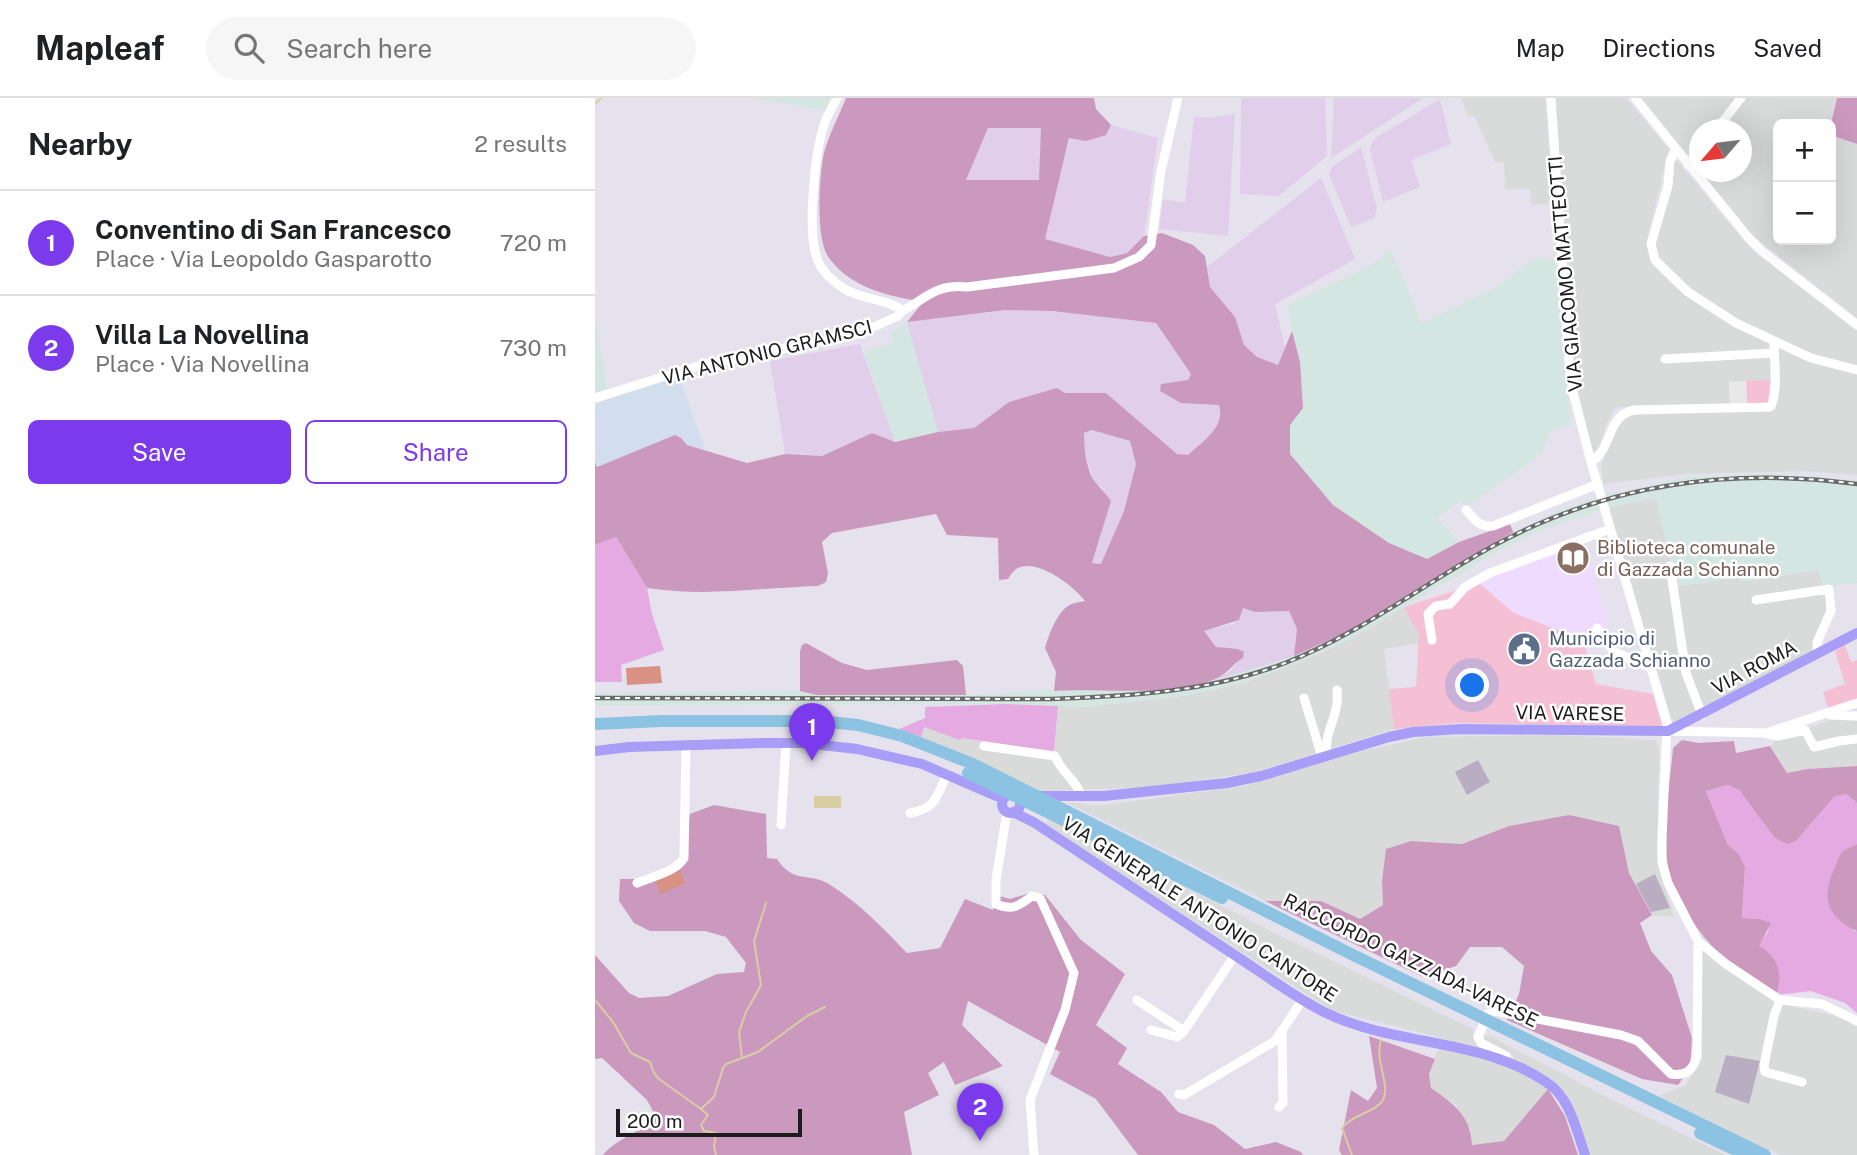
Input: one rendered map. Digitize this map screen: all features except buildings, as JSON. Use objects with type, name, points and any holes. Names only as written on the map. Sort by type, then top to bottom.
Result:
[{"type":"highway","name":"RACCORDO GAZZADA-VARESE","points":[[595,726],[616,723],[787,720],[858,725],[923,743],[1065,821],[1089,828]]},
{"type":"highway","name":"RACCORDO GAZZADA-VARESE","points":[[970,769],[1041,797],[1089,828],[1473,1017],[1765,1155]]},
{"type":"highway","name":"RACCORDO GAZZADA-VARESE","points":[[1041,797],[1065,821]]},
{"type":"highway","name":"RACCORDO GAZZADA-VARESE","points":[[1494,1027],[1746,1155]]},
{"type":"main road","name":"VIA ROMA","points":[[1668,731],[1857,634]]},
{"type":"main road","name":"VIA VARESE","points":[[1010,803],[1041,797],[1145,792],[1227,783],[1261,776],[1413,732],[1461,729],[1668,731]]},
{"type":"main road","name":"VIA GENERALE ANTONIO CANTORE","points":[[595,751],[629,747],[786,743],[857,749],[922,764],[947,774],[1010,803],[1035,823],[1325,1012],[1361,1025],[1480,1052],[1506,1061],[1549,1083],[1559,1093],[1573,1118],[1585,1155]]},
{"type":"street","points":[[837,98],[825,123],[815,179],[811,212],[816,257],[822,270],[842,288],[865,299],[890,304],[902,311]]},
{"type":"street","name":"VIA ANTONIO GRAMSCI","points":[[595,398],[701,365],[858,334],[898,316],[937,289],[951,285],[967,287],[1090,272],[1114,268],[1139,257],[1151,245],[1161,171],[1178,98]]},
{"type":"street","name":"VIA GIACOMO MATTEOTTI","points":[[1551,98],[1573,392],[1668,731],[1662,862],[1668,883],[1697,941]]},
{"type":"street","points":[[1635,98],[1762,251],[1857,325]]},
{"type":"street","points":[[1725,119],[1741,98]]},
{"type":"street","points":[[1676,149],[1670,161],[1668,186],[1651,244],[1655,260],[1688,292],[1736,323],[1811,358],[1857,370]]},
{"type":"street","points":[[1591,462],[1601,457],[1615,422],[1625,412],[1770,407],[1774,402],[1773,342]]},
{"type":"street","points":[[1665,359],[1774,353]]},
{"type":"street","points":[[1466,510],[1479,524],[1493,526],[1598,486]]},
{"type":"street","points":[[1432,640],[1428,614],[1436,606],[1450,604],[1465,587],[1489,573],[1609,524]]},
{"type":"street","points":[[1670,566],[1686,673],[1702,715]]},
{"type":"street","points":[[1756,600],[1829,589],[1831,611],[1817,642],[1818,652]]},
{"type":"street","points":[[1597,628],[1613,651],[1651,668]]},
{"type":"street","points":[[1325,756],[1325,743],[1337,713],[1337,690]]},
{"type":"street","points":[[1304,698],[1325,756]]},
{"type":"street","points":[[1766,733],[1857,704]]},
{"type":"street","points":[[1826,715],[1857,716]]},
{"type":"street","points":[[1668,731],[1766,733],[1778,736],[1805,730],[1814,747],[1857,739]]},
{"type":"street","points":[[781,825],[786,743]]},
{"type":"street","points":[[637,883],[675,867],[684,858],[686,746]]},
{"type":"street","points":[[984,746],[1055,756],[1064,773],[1080,789],[1081,796]]},
{"type":"street","points":[[910,813],[923,811],[931,806],[947,774]]},
{"type":"street","points":[[1010,803],[994,900],[996,904],[1008,909],[1015,908],[1033,896],[1040,898],[1074,972],[1065,1010],[1030,1100],[1034,1155]]},
{"type":"street","points":[[1697,941],[1780,1000],[1822,1004],[1857,1021]]},
{"type":"street","points":[[1506,1061],[1506,1056],[1481,1043],[1478,1037],[1488,1014],[1495,1011],[1621,1035],[1638,1041],[1671,1074],[1680,1075],[1693,1069],[1697,1058],[1697,941]]},
{"type":"street","points":[[1151,1030],[1177,1037],[1184,1031],[1235,955]]},
{"type":"street","points":[[1179,1094],[1184,1095],[1275,1041],[1303,999]]},
{"type":"street","points":[[1137,1000],[1184,1031]]},
{"type":"street","points":[[1780,1000],[1774,1016],[1765,1072],[1802,1082]]},
{"type":"street","points":[[1279,1107],[1283,1103],[1282,1032]]},
{"type":"shaded area","points":[[756,98],[830,98],[825,111]]},
{"type":"shaded area","points":[[846,98],[1094,98],[1096,109],[1111,125],[1106,135],[1086,141],[1069,138],[1045,239],[1110,257],[1127,253],[1144,236],[1162,233],[1193,245],[1205,256],[1210,287],[1235,317],[1244,345],[1257,357],[1278,365],[1292,331],[1300,362],[1303,408],[1290,425],[1290,454],[1333,505],[1389,543],[1427,559],[1459,542],[1510,524],[1513,532],[1350,631],[1294,656],[1297,629],[1289,611],[1255,612],[1243,608],[1239,620],[1204,631],[1216,647],[1238,649],[1244,652],[1243,658],[1213,680],[1156,690],[1054,691],[1056,672],[1045,648],[1057,619],[1064,610],[1072,604],[1085,601],[1053,574],[1032,566],[1023,566],[1014,571],[1008,579],[999,580],[998,538],[947,535],[936,514],[832,533],[822,542],[828,573],[826,582],[818,586],[711,592],[647,588],[616,537],[595,545],[595,462],[597,467],[675,435],[687,445],[747,463],[785,454],[822,456],[872,433],[895,442],[938,432],[974,428],[1009,402],[1057,388],[1065,393],[1106,393],[1177,454],[1188,455],[1206,439],[1219,420],[1219,405],[1181,403],[1160,391],[1161,384],[1188,380],[1191,374],[1156,323],[1052,311],[1005,310],[907,322],[923,302],[871,289],[848,277],[829,258],[820,223],[824,153]],"holes":[[[988,128],[1041,128],[1039,180],[966,180]],[[1092,430],[1130,441],[1136,464],[1124,511],[1101,564],[1092,563],[1111,501],[1093,478],[1088,466],[1084,433]]]},
{"type":"shaded area","points":[[1241,98],[1325,98],[1327,156],[1279,196],[1240,194]]},
{"type":"shaded area","points":[[1334,98],[1423,98],[1331,158]]},
{"type":"shaded area","points":[[1461,98],[1545,98],[1553,203],[1532,205],[1530,189],[1505,189],[1504,163],[1495,162],[1475,117],[1467,115]]},
{"type":"shaded area","points":[[1555,98],[1626,98],[1669,149],[1647,239],[1654,266],[1676,288],[1717,316],[1770,343],[1770,380],[1729,382],[1730,404],[1618,407],[1606,425],[1599,448],[1593,452],[1576,386]]},
{"type":"shaded area","points":[[1641,98],[1837,98],[1832,119],[1773,119],[1773,245],[1836,245],[1836,137],[1857,144],[1857,318],[1748,232],[1708,182],[1752,182],[1752,119],[1689,119],[1689,158]]},
{"type":"shaded area","points":[[1837,98],[1857,98],[1857,144],[1836,137],[1836,119],[1832,119]]},
{"type":"shaded area","points":[[1440,99],[1451,144],[1411,160],[1420,187],[1383,202],[1370,151],[1371,144],[1377,137]]},
{"type":"shaded area","points":[[1235,114],[1228,236],[1159,229],[1163,199],[1185,203],[1194,117]]},
{"type":"shaded area","points":[[1111,125],[1158,138],[1144,236],[1127,253],[1110,257],[1044,239],[1070,138],[1106,135]]},
{"type":"shaded area","points":[[988,128],[1042,128],[1039,180],[966,180]]},
{"type":"shaded area","points":[[1361,147],[1377,209],[1374,218],[1351,227],[1329,174],[1332,167]]},
{"type":"shaded area","points":[[1675,159],[1689,176],[1689,182],[1694,182],[1752,250],[1857,331],[1857,368],[1787,346],[1733,318],[1686,287],[1660,262],[1654,242],[1674,167],[1672,161]]},
{"type":"shaded area","points":[[1321,178],[1355,259],[1275,304],[1285,348],[1278,366],[1257,357],[1244,345],[1235,317],[1209,287],[1207,267]]},
{"type":"shaded area","points":[[1391,250],[1422,323],[1499,286],[1533,258],[1555,260],[1571,425],[1550,431],[1542,454],[1467,506],[1460,501],[1437,518],[1459,542],[1427,559],[1389,543],[1333,505],[1290,454],[1290,425],[1303,408],[1300,362],[1288,305],[1370,266]]},
{"type":"shaded area","points":[[1005,310],[1052,311],[1156,323],[1191,374],[1188,380],[1161,384],[1181,403],[1220,405],[1222,412],[1214,432],[1188,455],[1177,454],[1106,393],[1065,393],[1009,402],[974,428],[938,432],[907,322]]},
{"type":"shaded area","points":[[595,318],[608,391],[595,395]]},
{"type":"shaded area","points":[[907,322],[938,432],[895,442],[864,351],[894,342],[891,332]]},
{"type":"shaded area","points":[[860,344],[895,442],[872,433],[822,456],[785,454],[770,361]]},
{"type":"shaded area","points":[[1778,347],[1857,373],[1857,475],[1805,471],[1685,474],[1603,484],[1601,465],[1616,427],[1627,414],[1776,410]]},
{"type":"shaded area","points":[[679,376],[705,450],[687,445],[675,435],[597,467],[595,404]]},
{"type":"shaded area","points":[[1770,380],[1768,403],[1747,403],[1746,381]]},
{"type":"shaded area","points":[[1746,381],[1747,403],[1730,404],[1729,382]]},
{"type":"shaded area","points":[[1093,430],[1130,441],[1136,464],[1124,511],[1102,564],[1092,563],[1102,533],[1103,488],[1095,483],[1084,452],[1084,433]]},
{"type":"shaded area","points":[[1769,474],[1857,480],[1857,583],[1824,586],[1818,570],[1741,582],[1740,577],[1675,587],[1656,498],[1607,508],[1544,529],[1502,549],[1349,640],[1299,663],[1243,683],[1184,696],[1085,707],[1005,704],[595,706],[595,693],[800,691],[817,695],[966,695],[1067,689],[1142,690],[1202,683],[1294,656],[1350,631],[1513,532],[1563,509],[1606,495],[1687,477]]},
{"type":"shaded area","points":[[1657,497],[1672,564],[1672,603],[1677,650],[1696,712],[1673,723],[1607,508]]},
{"type":"shaded area","points":[[616,537],[647,588],[664,650],[621,665],[622,682],[595,682],[595,545]]},
{"type":"shaded area","points":[[1573,543],[1587,550],[1610,635],[1583,640],[1514,613],[1479,583]]},
{"type":"shaded area","points":[[1818,570],[1827,596],[1826,616],[1811,651],[1703,710],[1686,658],[1675,587],[1740,577],[1742,582]]},
{"type":"shaded area","points":[[1479,583],[1514,613],[1583,640],[1596,684],[1653,694],[1662,726],[1455,723],[1394,729],[1389,689],[1416,687],[1419,635],[1404,607]]},
{"type":"shaded area","points":[[1404,607],[1419,635],[1419,643],[1384,649],[1394,729],[1255,772],[1157,787],[1040,791],[921,737],[923,727],[959,740],[963,738],[1054,752],[1058,706],[1085,707],[1184,696],[1243,683],[1299,663],[1349,640]]},
{"type":"shaded area","points":[[1243,608],[1255,612],[1289,611],[1297,629],[1294,656],[1212,681],[1229,672],[1245,654],[1241,650],[1216,647],[1203,631],[1233,624],[1239,620]]},
{"type":"shaded area","points":[[806,643],[842,663],[867,670],[957,660],[963,666],[966,695],[817,695],[800,691],[800,651]]},
{"type":"shaded area","points":[[1845,645],[1851,662],[1857,660],[1857,701],[1829,712],[1823,692],[1845,684],[1835,651]]},
{"type":"shaded area","points":[[660,666],[662,683],[627,685],[626,668]]},
{"type":"shaded area","points":[[1005,704],[1058,706],[1054,752],[963,738],[959,740],[924,727],[921,737],[899,729],[925,718],[925,707]]},
{"type":"shaded area","points":[[1831,720],[1857,721],[1857,766],[1787,773],[1771,746],[1775,740]]},
{"type":"shaded area","points":[[1557,735],[1656,740],[1659,752],[1657,857],[1674,917],[1652,915],[1629,873],[1619,826],[1509,826],[1462,844],[1411,841],[1382,881],[1383,905],[1360,920],[1321,901],[1265,901],[1066,802],[1096,806],[1245,786],[1365,750],[1427,737]]},
{"type":"shaded area","points":[[1682,740],[1699,743],[1734,741],[1736,753],[1770,746],[1787,773],[1857,766],[1857,803],[1846,794],[1834,797],[1796,841],[1787,844],[1774,837],[1739,790],[1728,785],[1706,791],[1728,845],[1739,854],[1745,867],[1742,918],[1771,923],[1759,946],[1771,955],[1778,967],[1776,995],[1738,970],[1717,951],[1697,928],[1675,889],[1667,861],[1666,819],[1673,748]]},
{"type":"shaded area","points":[[1478,760],[1490,782],[1467,795],[1455,772]]},
{"type":"shaded area","points":[[1728,785],[1739,790],[1774,837],[1796,841],[1834,797],[1846,794],[1857,803],[1857,844],[1841,853],[1854,931],[1857,931],[1857,1013],[1845,1003],[1811,991],[1776,995],[1758,946],[1769,930],[1760,919],[1742,918],[1745,867],[1739,854],[1728,845],[1706,791]]},
{"type":"shaded area","points":[[814,796],[841,796],[841,808],[814,808]]},
{"type":"shaded area","points":[[714,805],[766,814],[767,858],[777,859],[795,875],[822,881],[840,891],[907,953],[940,948],[965,899],[993,910],[996,895],[1010,899],[1033,892],[1045,895],[1081,940],[1125,974],[1096,1025],[1127,1048],[1118,1064],[1161,1092],[1178,1112],[1214,1125],[1245,1149],[1276,1142],[1303,1155],[1138,1155],[1096,1099],[1050,1074],[1060,1052],[968,1001],[962,1025],[1003,1066],[955,1085],[944,1062],[928,1073],[939,1095],[904,1112],[912,1155],[603,1155],[655,1115],[647,1100],[602,1058],[595,1059],[595,955],[629,993],[639,998],[668,996],[717,974],[744,972],[746,963],[726,937],[705,931],[650,931],[634,923],[619,901],[620,879],[656,879],[682,858],[690,814]]},
{"type":"shaded area","points":[[1569,815],[1619,826],[1629,873],[1652,915],[1640,923],[1651,951],[1672,975],[1692,1038],[1690,1068],[1678,1085],[1642,1079],[1507,1020],[1519,994],[1524,966],[1502,947],[1470,947],[1456,966],[1423,977],[1265,901],[1321,901],[1360,919],[1383,905],[1382,881],[1386,849],[1411,841],[1462,844],[1509,826]]},
{"type":"shaded area","points":[[1050,818],[1275,933],[1473,1029],[1473,1039],[1484,1049],[1331,1010],[1046,823]]},
{"type":"shaded area","points":[[1857,844],[1857,931],[1833,913],[1829,905],[1828,888],[1842,852]]},
{"type":"shaded area","points":[[680,870],[685,883],[661,894],[655,881]]},
{"type":"shaded area","points":[[1655,874],[1670,908],[1651,912],[1636,884]]},
{"type":"shaded area","points":[[1697,931],[1781,1004],[1841,1017],[1857,1027],[1857,1155],[1780,1155],[1659,1096],[1686,1085],[1699,1064],[1702,997]]},
{"type":"shaded area","points":[[1488,1035],[1726,1155],[1588,1155],[1563,1091],[1551,1079],[1514,1059],[1512,1054],[1486,1042],[1484,1037]]},
{"type":"shaded area","points":[[1369,1036],[1435,1059],[1429,1074],[1431,1088],[1454,1105],[1465,1118],[1472,1145],[1504,1141],[1548,1089],[1565,1116],[1578,1155],[1342,1155],[1339,1150],[1351,1090],[1368,1101],[1377,1088]]},
{"type":"shaded area","points":[[1439,1047],[1506,1064],[1548,1089],[1504,1141],[1472,1145],[1471,1130],[1456,1105],[1431,1088],[1429,1074]]},
{"type":"shaded area","points":[[1726,1055],[1760,1061],[1749,1104],[1715,1092]]},
{"type":"waterway","points":[[595,104],[601,98]]},
{"type":"waterway","points":[[742,1058],[739,1032],[746,1012],[761,985],[754,941],[766,903]]},
{"type":"waterway","points":[[595,1000],[613,1022],[631,1053],[650,1062],[659,1079],[701,1109]]},
{"type":"waterway","points":[[716,1155],[716,1133],[704,1131],[701,1125],[708,1115],[701,1109],[714,1097],[723,1068],[726,1064],[758,1052],[807,1016],[825,1007]]},
{"type":"waterway","points":[[1352,1155],[1342,1128],[1380,1104],[1385,1094],[1379,1056],[1381,1040]]},
{"type":"railway","points":[[595,698],[1051,699],[1140,694],[1199,686],[1257,673],[1313,651],[1493,546],[1580,508],[1670,485],[1716,480],[1809,479],[1857,484]]},
{"type":"place","name":"Biblioteca comunale di Gazzada Schianno","points":[[1573,558]]},
{"type":"place","name":"Municipio di Gazzada Schianno","points":[[1524,649]]},
{"type":"place","name":"Conventino di San Francesco","points":[[812,761]]},
{"type":"place","name":"Villa La Novellina","points":[[980,1141]]}]
